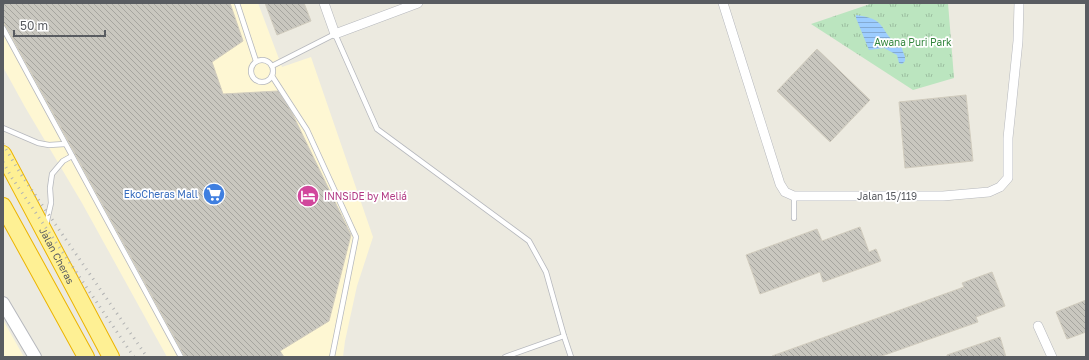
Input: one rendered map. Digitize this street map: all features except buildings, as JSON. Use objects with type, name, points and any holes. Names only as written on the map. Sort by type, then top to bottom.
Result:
[{"type":"highway","name":"Jalan Cheras","points":[[3,154],[111,357]]},
{"type":"highway","points":[[3,206],[86,357]]},
{"type":"street","points":[[324,3],[335,34],[418,3]]},
{"type":"street","points":[[723,3],[780,184],[785,192],[794,196]]},
{"type":"street","name":"Jalan 15/119","points":[[794,196],[943,196],[989,192],[1000,187],[1008,178],[1008,138],[1018,41],[1019,3]]},
{"type":"street","points":[[3,303],[35,357]]},
{"type":"street","points":[[1038,326],[1052,357]]},
{"type":"lane","points":[[237,3],[256,61]]},
{"type":"lane","points":[[3,28],[181,357]]},
{"type":"lane","points":[[272,66],[335,34],[377,129],[529,241],[546,272],[571,357]]},
{"type":"lane","points":[[272,76],[266,81],[258,82],[255,80],[252,77],[250,70],[253,63],[260,60],[267,60],[272,66],[272,76],[307,130],[356,237],[332,357]]},
{"type":"lane","points":[[3,128],[38,143],[49,145],[65,144]]},
{"type":"lane","points":[[45,232],[50,203],[52,174],[63,161],[72,156]]},
{"type":"lane","points":[[794,196],[794,218]]},
{"type":"lane","points":[[505,357],[564,336]]},
{"type":"shaded area","name":"EkoCheras Mall","points":[[3,3],[258,3],[282,67],[311,57],[373,237],[357,286],[343,357],[167,357],[82,203],[3,67]]},
{"type":"shaded area","points":[[3,320],[24,357],[3,357]]},
{"type":"green space","name":"Awana Puri Park","points":[[873,3],[948,3],[954,78],[913,90],[811,24]]},
{"type":"water","points":[[856,15],[878,22],[892,40],[903,40],[902,49],[905,61],[902,64],[899,63],[897,55],[884,48],[869,50]]},
{"type":"railway","points":[[3,144],[20,173],[147,357]]},
{"type":"railway","points":[[3,162],[12,178],[134,357]]},
{"type":"place","name":"EkoCheras Mall","points":[[214,194]]},
{"type":"place","name":"INNSiDE by Meliá","points":[[308,196]]}]
